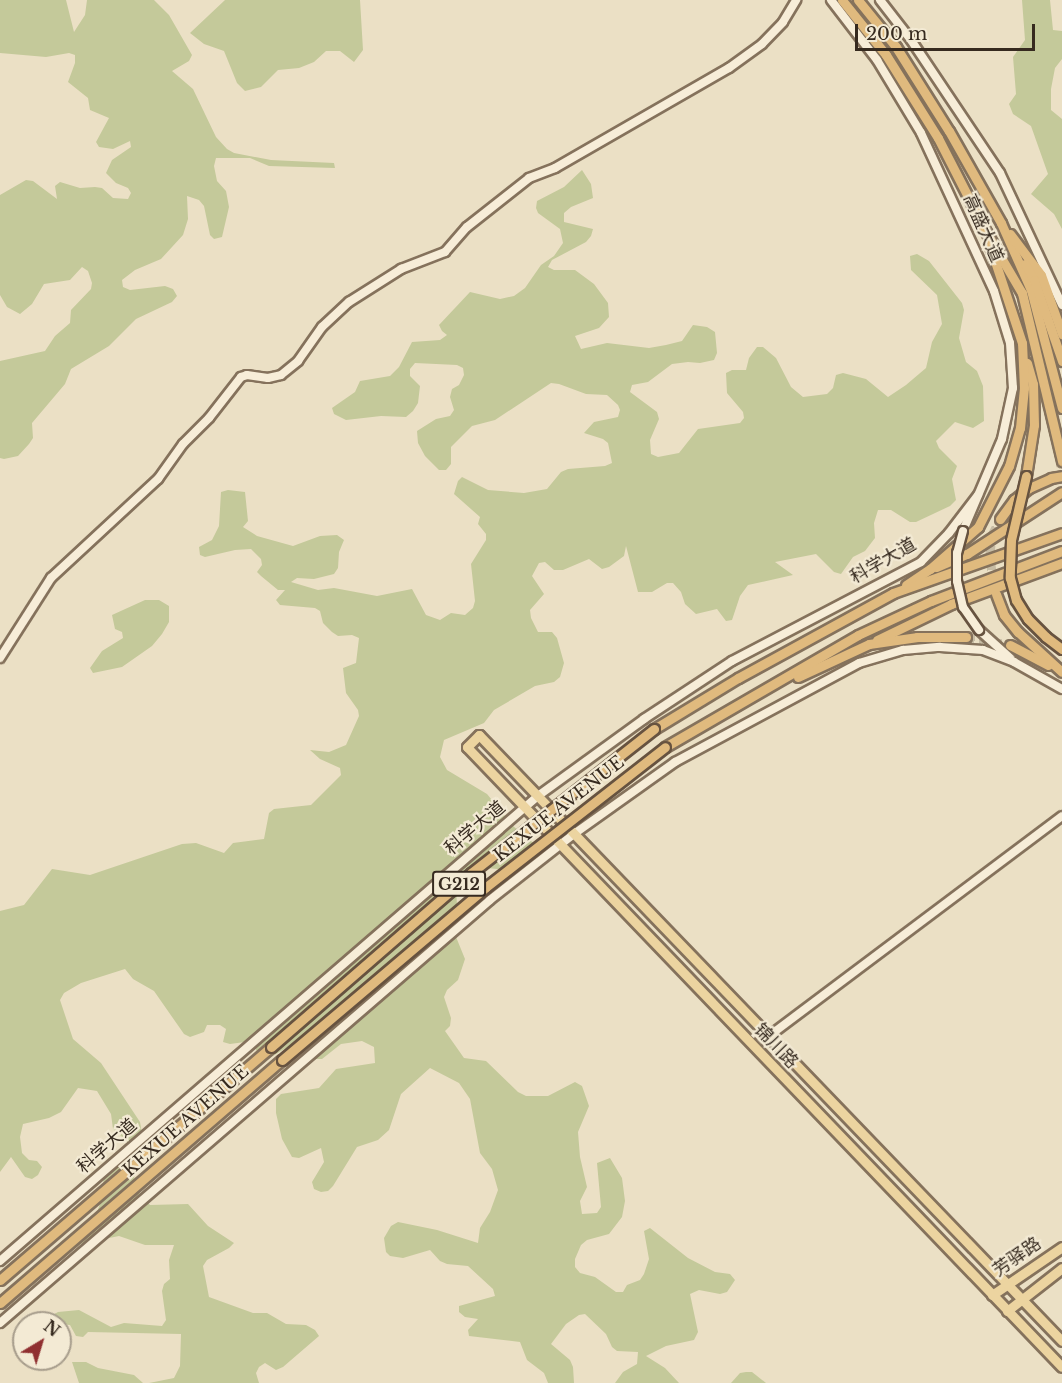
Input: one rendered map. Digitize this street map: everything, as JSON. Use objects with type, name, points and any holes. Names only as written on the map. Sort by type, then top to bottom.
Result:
[{"type":"highway","name":"高盛大道","points":[[843,0],[886,55],[938,138],[986,232],[1022,293],[1062,461]]},
{"type":"highway","name":"高盛大道","points":[[858,0],[896,47],[949,131],[1001,223],[1031,290],[1062,408]]},
{"type":"highway","points":[[1001,223],[1041,275],[1062,334]]},
{"type":"highway","points":[[1001,223],[1034,280],[1062,361]]},
{"type":"highway","points":[[986,232],[1033,384],[1034,425],[1026,476],[1011,540],[1010,578],[1016,600],[1028,619],[1062,649]]},
{"type":"highway","points":[[893,593],[930,569],[978,527],[1009,466],[1020,428],[1024,388],[1022,343]]},
{"type":"highway","points":[[1000,519],[1014,500],[1029,488],[1051,478],[1062,476]]},
{"type":"highway","points":[[930,569],[967,554],[1062,492]]},
{"type":"highway","name":"KEXUE AVENUE","points":[[0,1280],[471,873],[654,729],[738,678],[893,593],[1062,533]]},
{"type":"highway","name":"KEXUE AVENUE","points":[[0,1303],[486,887],[665,747],[858,635],[931,601],[1062,551]]},
{"type":"highway","points":[[749,700],[951,604],[1062,563]]},
{"type":"highway","points":[[996,594],[1004,615],[1018,632],[1062,672]]},
{"type":"highway","points":[[869,644],[916,637],[966,636]]},
{"type":"highway","points":[[1010,645],[1062,672]]},
{"type":"main road","name":"高盛大道","points":[[831,0],[877,60],[921,132],[994,291],[1010,343],[1013,388],[1002,440],[978,495]]},
{"type":"main road","points":[[880,0],[911,40],[1000,174],[1062,305]]},
{"type":"main road","points":[[978,495],[963,531],[957,553],[957,581],[963,607],[979,630],[1014,663]]},
{"type":"main road","name":"科学大道","points":[[0,1261],[538,796],[644,719],[732,661],[921,562],[949,533],[978,495]]},
{"type":"main road","points":[[0,1323],[490,900],[574,834],[675,762],[858,663],[903,650],[940,647],[983,650],[1014,663],[1062,689]]},
{"type":"main road","name":"锦川路","points":[[1062,1341],[479,735],[467,747],[1062,1367]]},
{"type":"main road","name":"芳驿路","points":[[992,1295],[1062,1247]]},
{"type":"main road","name":"芳驿路","points":[[1007,1311],[1062,1268]]},
{"type":"street","points":[[0,658],[51,578],[158,479],[183,444],[209,418],[235,383],[247,375],[268,378],[281,375],[298,361],[322,327],[349,302],[401,269],[445,252],[467,227],[529,178],[555,168],[738,62],[783,22],[796,0]]},
{"type":"street","points":[[769,1036],[1062,816]]},
{"type":"green space","points":[[0,0],[66,0],[74,32],[85,15],[87,0],[154,0],[169,15],[192,55],[189,61],[172,71],[193,89],[216,137],[227,149],[234,153],[271,160],[334,163],[335,168],[269,166],[250,158],[216,158],[214,166],[217,181],[226,191],[229,207],[222,237],[214,239],[210,235],[204,206],[199,200],[187,196],[188,219],[183,235],[161,259],[135,270],[122,280],[123,287],[130,290],[165,286],[173,289],[177,296],[172,302],[136,319],[109,346],[71,369],[65,384],[32,423],[33,438],[29,444],[18,456],[4,459],[0,458],[0,361],[45,351],[55,336],[70,323],[71,310],[91,289],[92,283],[88,271],[82,267],[70,280],[44,284],[32,304],[20,314],[7,307],[0,295],[0,195],[26,180],[33,181],[57,199],[55,186],[60,182],[80,188],[102,188],[113,198],[128,199],[131,193],[128,188],[116,183],[106,173],[112,160],[131,147],[130,141],[113,149],[99,147],[96,142],[109,118],[90,110],[88,98],[68,82],[75,63],[75,55],[69,53],[46,57],[0,53]]},
{"type":"green space","points":[[225,0],[360,0],[363,50],[354,62],[340,51],[326,51],[314,62],[299,68],[278,70],[261,87],[245,91],[237,83],[224,51],[204,44],[190,33]]},
{"type":"green space","points":[[1022,0],[1050,0],[1053,30],[1062,31],[1062,59],[1055,68],[1051,89],[1051,110],[1062,119],[1062,229],[1054,214],[1031,194],[1048,174],[1031,126],[1013,114],[1009,104],[1016,94],[1013,57],[1025,40]]},
{"type":"green space","points":[[582,170],[591,184],[593,198],[571,207],[564,213],[564,222],[593,229],[586,242],[552,260],[548,267],[554,270],[575,270],[594,284],[608,303],[609,317],[599,328],[575,336],[581,349],[607,343],[649,348],[666,345],[682,341],[693,325],[707,327],[715,332],[717,353],[714,360],[672,364],[648,382],[632,385],[630,392],[657,412],[659,419],[650,440],[651,454],[658,457],[679,453],[698,429],[740,423],[744,418],[743,412],[727,393],[726,373],[732,370],[746,370],[749,358],[757,347],[763,347],[776,358],[791,387],[803,397],[827,394],[833,388],[836,375],[843,373],[866,379],[888,397],[906,385],[926,368],[932,342],[942,324],[937,295],[911,270],[910,256],[917,254],[929,261],[962,303],[964,310],[959,338],[966,362],[977,371],[983,386],[984,421],[973,428],[955,422],[936,441],[939,448],[957,466],[952,479],[956,500],[950,506],[916,522],[910,522],[891,510],[878,510],[874,523],[875,538],[865,551],[853,557],[841,574],[834,572],[816,554],[775,562],[793,575],[748,585],[740,596],[732,620],[726,621],[717,609],[696,614],[685,604],[681,592],[673,583],[667,583],[652,592],[638,592],[626,546],[624,556],[609,567],[602,569],[589,559],[563,570],[554,570],[545,562],[539,563],[532,576],[544,594],[530,610],[531,618],[538,632],[552,632],[557,638],[564,663],[560,677],[554,682],[535,686],[494,710],[484,723],[444,740],[440,757],[447,770],[487,794],[513,826],[543,851],[544,858],[526,872],[487,868],[480,870],[456,887],[458,924],[454,932],[465,959],[458,980],[447,990],[444,997],[451,1018],[450,1026],[445,1031],[464,1058],[486,1061],[518,1092],[526,1096],[548,1096],[575,1082],[582,1086],[589,1106],[578,1132],[580,1157],[587,1187],[580,1201],[582,1214],[597,1213],[601,1207],[597,1163],[610,1158],[622,1178],[625,1201],[622,1217],[609,1234],[587,1240],[581,1245],[575,1259],[575,1267],[580,1273],[595,1277],[616,1292],[623,1292],[627,1285],[640,1280],[644,1274],[649,1259],[644,1231],[650,1228],[688,1258],[715,1272],[730,1274],[735,1280],[727,1292],[720,1294],[699,1290],[690,1294],[698,1332],[694,1340],[666,1346],[646,1356],[665,1368],[679,1383],[615,1383],[623,1372],[637,1364],[638,1352],[617,1351],[612,1347],[606,1334],[585,1314],[579,1315],[566,1324],[551,1344],[570,1360],[574,1383],[548,1383],[544,1373],[527,1360],[520,1342],[469,1336],[468,1330],[478,1319],[465,1317],[459,1312],[459,1306],[495,1296],[493,1289],[468,1266],[447,1264],[440,1261],[430,1250],[403,1258],[390,1256],[386,1252],[384,1238],[391,1226],[398,1222],[437,1230],[478,1243],[480,1228],[490,1212],[498,1190],[492,1169],[480,1153],[470,1099],[459,1083],[430,1068],[401,1094],[389,1130],[378,1140],[357,1147],[333,1186],[328,1191],[321,1192],[314,1189],[312,1182],[324,1162],[321,1148],[299,1158],[292,1157],[282,1139],[276,1113],[276,1099],[281,1094],[319,1088],[336,1069],[375,1063],[374,1047],[362,1041],[341,1044],[322,1059],[314,1059],[309,1047],[289,1046],[268,1059],[261,1060],[252,1041],[230,1044],[223,1042],[226,1029],[220,1025],[207,1025],[204,1032],[190,1037],[184,1034],[154,991],[133,979],[125,969],[81,983],[64,993],[60,1000],[73,1039],[101,1063],[140,1122],[144,1145],[135,1158],[134,1187],[150,1205],[188,1204],[208,1226],[234,1243],[207,1260],[203,1266],[209,1297],[253,1313],[267,1313],[286,1324],[306,1325],[315,1330],[319,1336],[283,1367],[276,1370],[265,1363],[259,1367],[256,1373],[259,1383],[149,1383],[174,1378],[180,1366],[181,1334],[88,1332],[83,1337],[76,1336],[72,1329],[72,1311],[68,1311],[79,1310],[111,1327],[124,1323],[162,1326],[166,1320],[162,1291],[164,1284],[170,1279],[169,1260],[174,1245],[145,1245],[119,1236],[80,1244],[83,1237],[94,1228],[93,1223],[104,1193],[103,1173],[128,1148],[128,1142],[113,1129],[111,1114],[97,1091],[78,1088],[61,1112],[49,1118],[23,1124],[20,1137],[22,1153],[29,1160],[37,1161],[42,1167],[38,1175],[32,1179],[25,1177],[11,1157],[0,1172],[0,911],[24,905],[52,869],[90,875],[182,844],[196,843],[224,853],[233,843],[264,839],[269,813],[274,809],[311,805],[341,775],[340,768],[320,759],[310,750],[329,752],[346,745],[359,716],[358,710],[346,693],[343,668],[356,663],[359,638],[352,635],[338,636],[332,632],[323,623],[320,611],[315,608],[280,605],[276,600],[285,590],[278,590],[257,572],[262,565],[261,559],[251,549],[205,557],[200,555],[199,547],[212,540],[219,526],[221,492],[228,490],[245,492],[248,521],[243,527],[257,536],[293,546],[320,536],[337,535],[344,540],[339,552],[338,568],[334,574],[314,579],[297,578],[291,582],[318,590],[334,588],[377,596],[412,589],[426,615],[440,620],[451,613],[465,615],[473,608],[475,601],[471,564],[486,540],[486,534],[478,524],[480,517],[454,494],[458,481],[462,477],[488,490],[524,493],[547,489],[561,472],[568,469],[605,466],[612,463],[608,443],[584,433],[594,422],[618,417],[620,410],[618,405],[607,395],[586,394],[559,384],[551,383],[495,420],[472,426],[451,447],[451,464],[446,470],[439,470],[425,456],[418,443],[417,431],[436,419],[450,416],[454,410],[450,397],[452,389],[459,385],[464,375],[463,368],[457,365],[415,363],[410,369],[410,376],[420,386],[418,403],[406,417],[381,416],[346,420],[334,414],[332,408],[355,392],[360,381],[390,376],[399,367],[412,342],[440,340],[447,335],[439,325],[470,292],[500,299],[514,296],[525,288],[541,265],[554,256],[563,243],[560,229],[538,213],[537,201],[564,187]]},
{"type":"green space","points":[[145,600],[159,600],[169,606],[169,622],[162,634],[152,646],[122,667],[93,673],[90,668],[102,651],[123,638],[122,632],[115,629],[112,615]]},
{"type":"green space","points":[[72,1362],[86,1362],[98,1368],[134,1375],[143,1383],[79,1383]]},
{"type":"green space","points":[[752,1372],[766,1383],[731,1383],[740,1373]]},
{"type":"tunnel","points":[[993,583],[990,554],[992,535],[1000,519]]},
{"type":"tunnel","points":[[966,637],[1010,645]]}]
